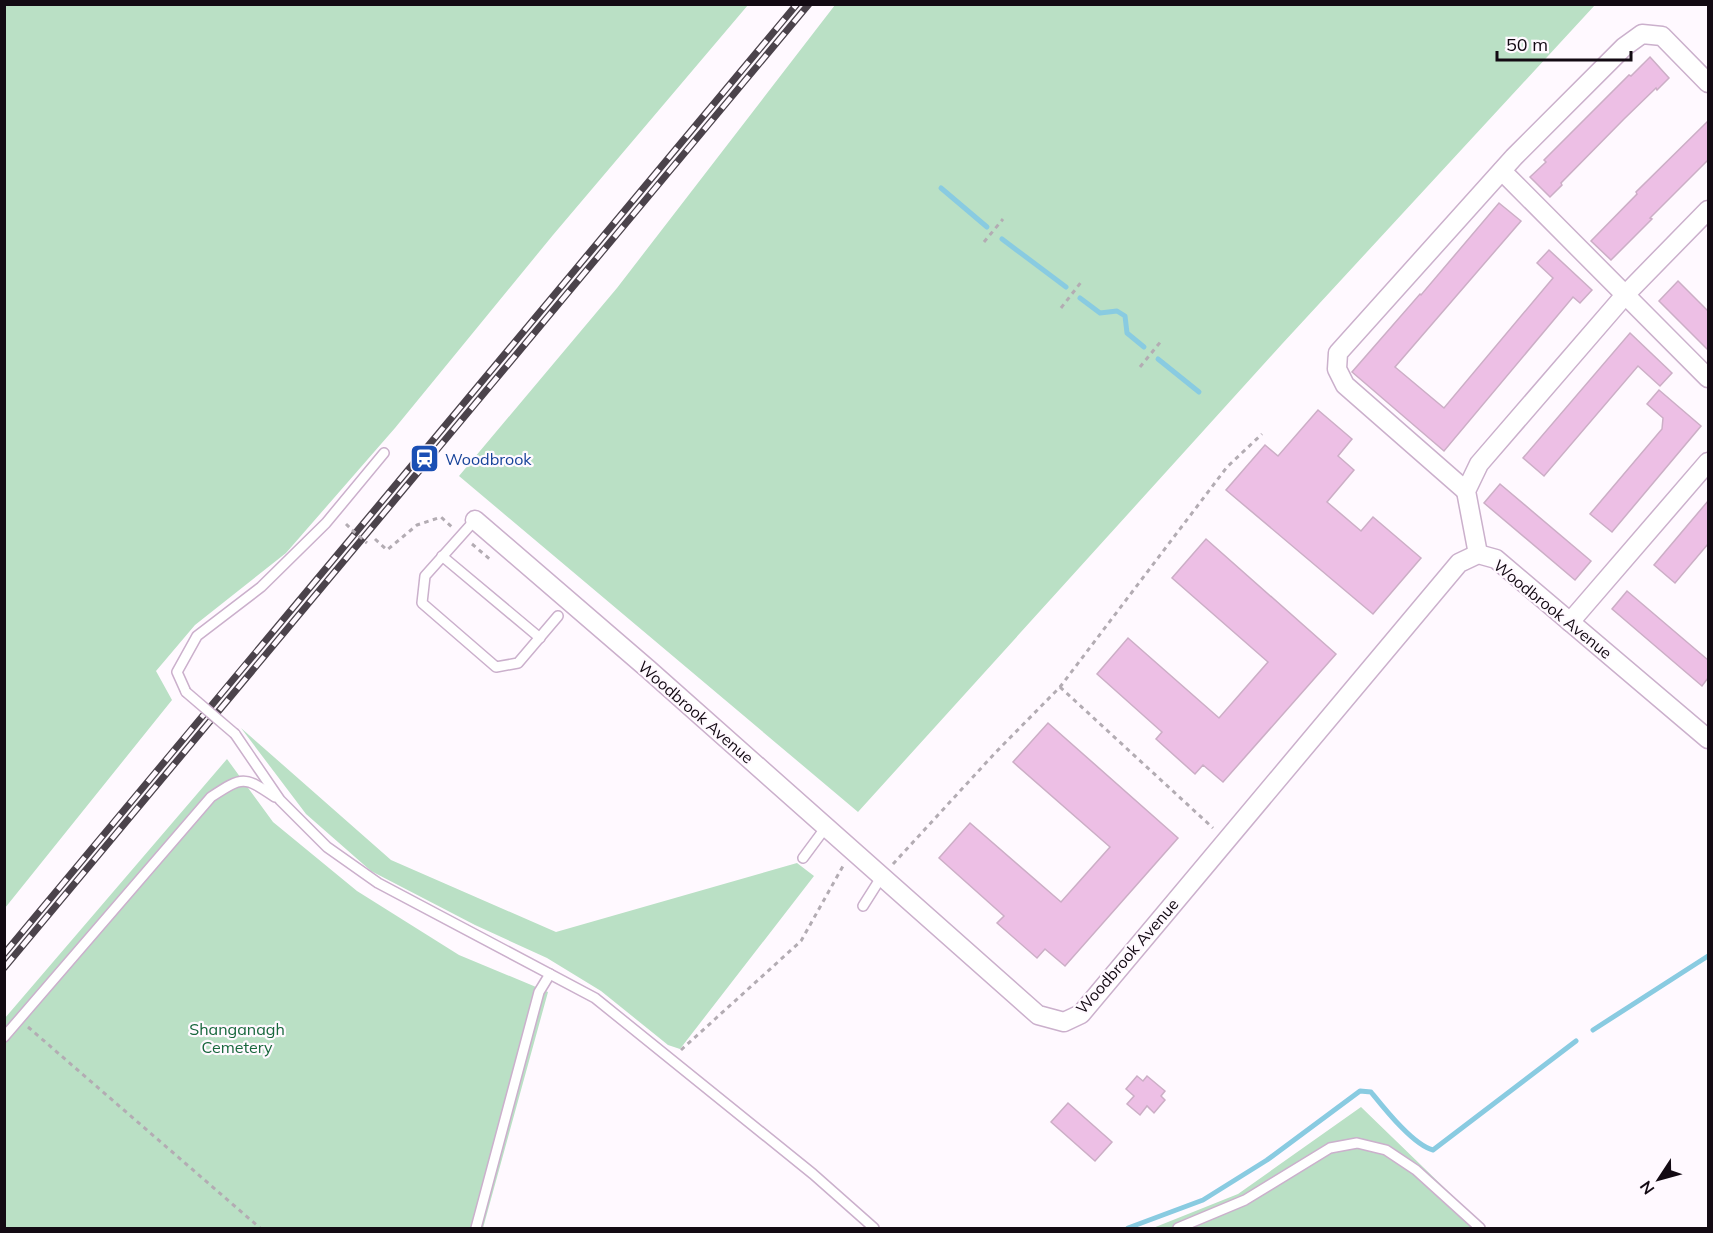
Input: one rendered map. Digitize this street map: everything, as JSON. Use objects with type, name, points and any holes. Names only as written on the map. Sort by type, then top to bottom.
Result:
[{"type":"street","points":[[1466,491],[1346,386],[1337,369],[1338,353],[1514,157],[1624,46],[1642,34],[1662,36],[1708,83]]},
{"type":"street","points":[[1502,171],[1708,378]]},
{"type":"street","points":[[1478,554],[1466,491],[1479,464],[1625,295],[1708,210]]},
{"type":"street","points":[[1570,622],[1708,462]]},
{"type":"street","name":"Woodbrook Avenue","points":[[475,520],[648,669],[1038,1015],[1064,1022],[1081,1014],[1459,562],[1478,554],[1496,559],[1570,622],[1705,728]]},
{"type":"lane","points":[[384,453],[326,523],[261,587],[197,636],[177,672],[186,692],[235,734],[280,800],[327,847],[378,883],[595,998],[813,1174],[874,1228]]},
{"type":"lane","points":[[475,520],[425,576],[422,603],[496,667],[518,663],[558,616]]},
{"type":"lane","points":[[442,556],[540,638]]},
{"type":"lane","points":[[4,1037],[211,797],[234,781],[253,782],[280,800]]},
{"type":"lane","points":[[803,858],[826,826]]},
{"type":"lane","points":[[863,906],[882,876]]},
{"type":"lane","points":[[476,1228],[539,992],[550,974]]},
{"type":"lane","points":[[1178,1228],[1245,1200],[1330,1148],[1357,1143],[1386,1150],[1416,1170],[1480,1228]]},
{"type":"path","points":[[984,242],[1003,219]]},
{"type":"path","points":[[1061,308],[1082,281]]},
{"type":"path","points":[[1140,367],[1162,340]]},
{"type":"path","points":[[882,876],[995,753],[1060,687],[1227,467],[1262,434]]},
{"type":"path","points":[[375,539],[387,550],[417,525],[441,517],[461,535]]},
{"type":"path","points":[[346,525],[367,543]]},
{"type":"path","points":[[1060,687],[1217,832],[1225,842]]},
{"type":"path","points":[[671,1059],[801,941],[852,850]]},
{"type":"path","points":[[19,1020],[260,1228]]},
{"type":"green space","points":[[5,4],[748,5],[553,235],[395,428],[286,553],[195,625],[156,671],[172,700],[5,908]]},
{"type":"green space","points":[[835,5],[1595,5],[1282,344],[858,812],[459,476],[617,288]]},
{"type":"green space","points":[[241,728],[391,860],[556,932],[797,863],[814,876],[680,1049],[668,1045],[601,991],[547,958],[475,925],[371,871],[306,814]]},
{"type":"green space","name":"Shanganagh Cemetery","points":[[227,759],[273,822],[357,891],[459,955],[548,992],[483,1228],[5,1228],[5,1018]]},
{"type":"green space","points":[[1361,1107],[1486,1228],[1153,1228],[1238,1194]]},
{"type":"building","points":[[1650,57],[1669,78],[1624,119],[1550,197],[1530,177],[1629,75],[1631,76]]},
{"type":"building","points":[[1708,121],[1708,160],[1611,260],[1591,241],[1637,194],[1636,192]]},
{"type":"building","points":[[1499,203],[1521,221],[1395,367],[1444,408],[1553,278],[1537,263],[1549,250],[1592,290],[1580,303],[1573,297],[1444,451],[1352,372]]},
{"type":"building","points":[[1678,281],[1708,311],[1708,350],[1659,301]]},
{"type":"building","points":[[1630,333],[1672,373],[1660,386],[1638,366],[1544,476],[1523,458]]},
{"type":"building","points":[[1659,390],[1701,426],[1612,532],[1590,514],[1662,429],[1663,418],[1647,404]]},
{"type":"building","points":[[1318,410],[1352,439],[1338,456],[1354,470],[1327,502],[1361,531],[1373,517],[1421,558],[1373,614],[1226,490],[1265,445],[1278,456]]},
{"type":"building","points":[[1500,484],[1591,561],[1575,580],[1484,503]]},
{"type":"building","points":[[1708,501],[1708,544],[1675,583],[1654,565]]},
{"type":"building","points":[[1206,539],[1336,654],[1223,782],[1203,765],[1195,774],[1156,739],[1162,732],[1097,674],[1128,638],[1219,718],[1268,662],[1172,578]]},
{"type":"building","points":[[1627,591],[1708,660],[1708,678],[1702,686],[1612,609]]},
{"type":"building","points":[[1048,723],[1178,838],[1065,966],[1045,949],[1037,958],[997,923],[1004,916],[939,858],[970,823],[1061,902],[1110,847],[1013,762]]},
{"type":"building","points":[[1137,1076],[1143,1081],[1147,1076],[1165,1091],[1161,1096],[1165,1100],[1154,1113],[1147,1106],[1140,1115],[1127,1104],[1134,1096],[1126,1089]]},
{"type":"building","points":[[1068,1103],[1112,1142],[1095,1161],[1051,1122]]},
{"type":"waterway","points":[[941,188],[987,227]]},
{"type":"waterway","points":[[1002,239],[1066,287]]},
{"type":"waterway","points":[[1080,298],[1100,313],[1117,311],[1125,316],[1127,333],[1144,347]]},
{"type":"waterway","points":[[1158,359],[1199,392]]},
{"type":"waterway","points":[[1593,1030],[1708,956]]},
{"type":"waterway","points":[[1128,1228],[1203,1200],[1267,1160],[1360,1091],[1371,1092],[1408,1134],[1433,1150],[1576,1041]]},
{"type":"railway","points":[[4,954],[797,4]]},
{"type":"railway","points":[[4,968],[809,4]]},
{"type":"place","name":"Woodbrook","points":[[424,459]]}]
